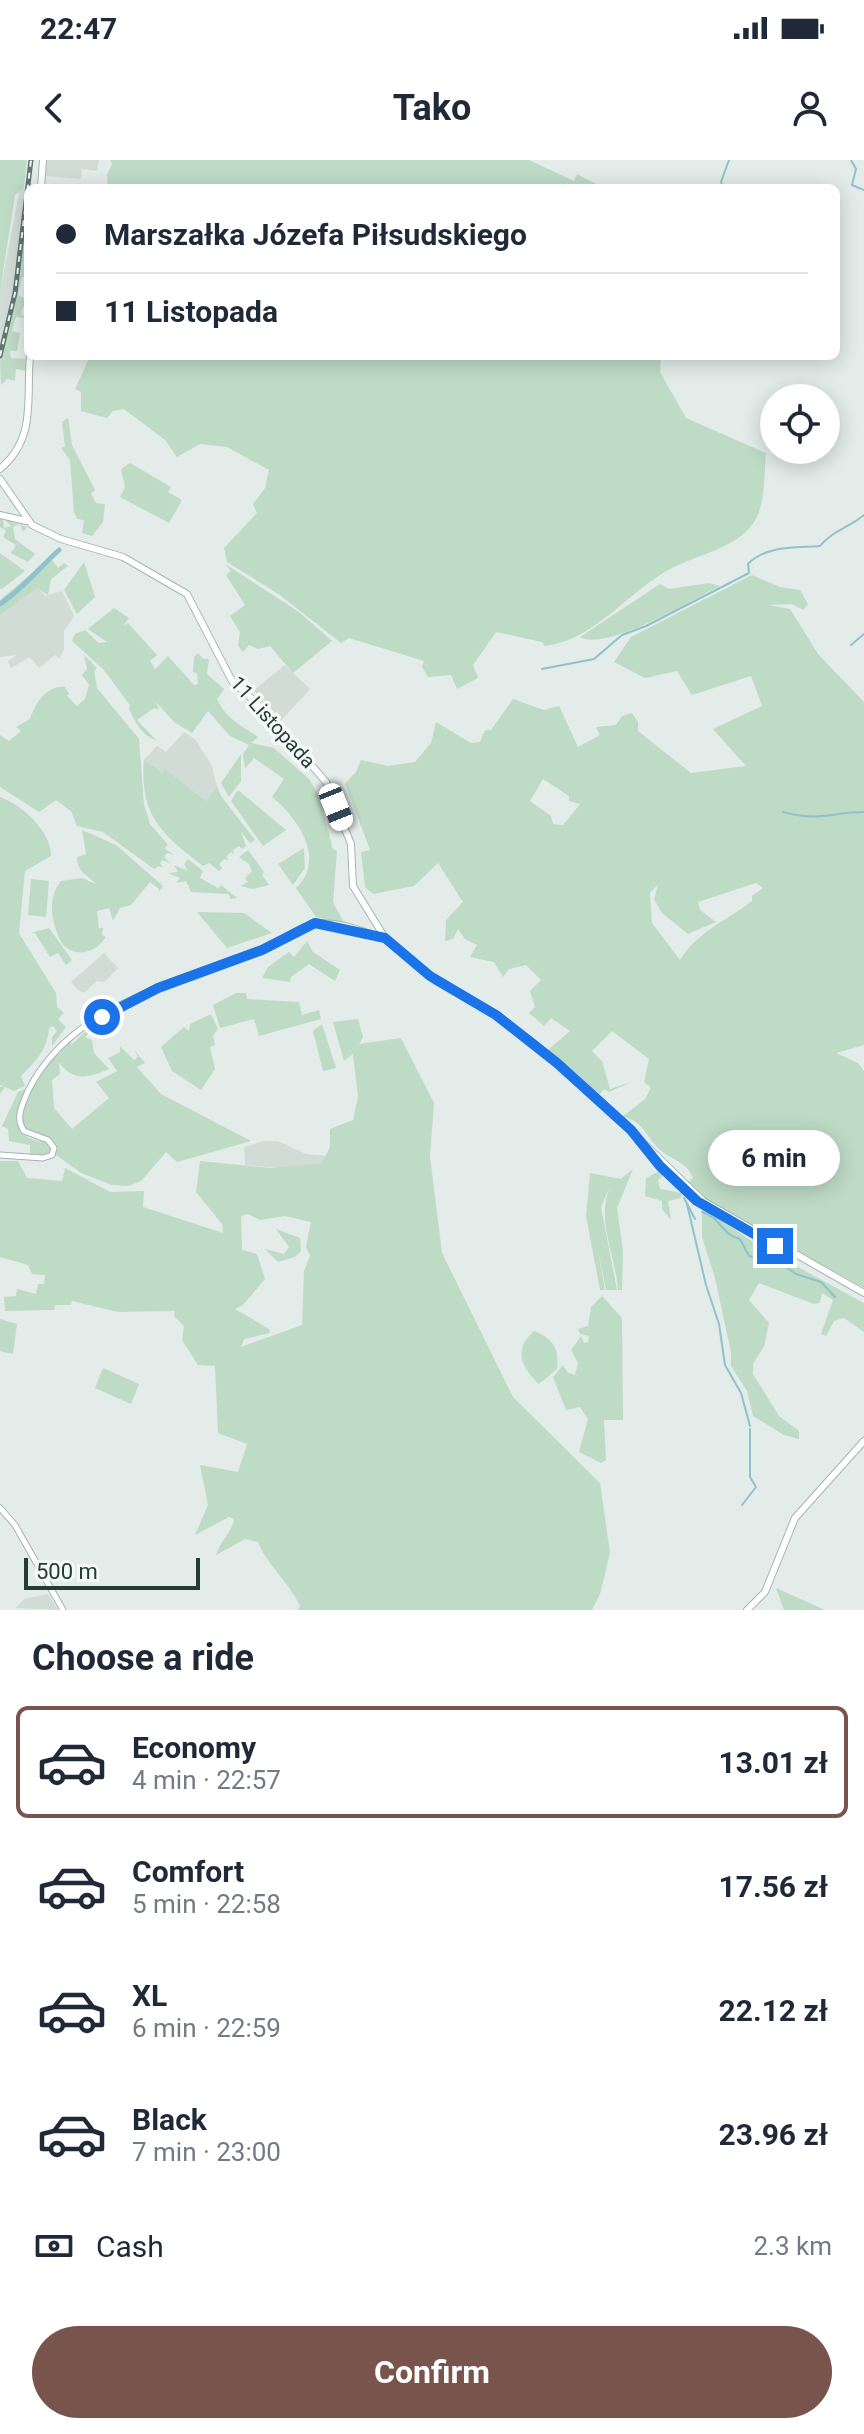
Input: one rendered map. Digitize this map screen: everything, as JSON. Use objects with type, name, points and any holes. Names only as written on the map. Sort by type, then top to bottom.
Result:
[{"type":"main road","points":[[41,184],[43,160]]},
{"type":"main road","points":[[0,469],[19,449],[28,430],[30,360]]},
{"type":"main road","name":"11 Listopada","points":[[0,479],[29,523],[48,533],[123,557],[187,594],[232,681],[261,707],[326,782],[350,841],[353,886],[375,930],[430,976],[496,1015],[536,1045],[705,1202],[864,1295]]},
{"type":"main road","points":[[0,515],[29,523]]},
{"type":"main road","points":[[747,1610],[767,1588],[793,1522],[864,1441]]},
{"type":"street","points":[[362,930],[372,919]]},
{"type":"street","points":[[0,1155],[45,1158],[52,1155],[50,1141],[24,1131],[19,1115],[30,1088],[48,1061],[84,1026],[158,988],[262,950],[315,923],[375,930]]},
{"type":"street","points":[[0,1508],[15,1525],[63,1610]]},
{"type":"shaded area","points":[[46,160],[99,160],[97,171],[82,169],[81,179],[45,176]]},
{"type":"shaded area","points":[[20,188],[24,188],[24,230],[18,286],[0,363],[0,292]]},
{"type":"shaded area","points":[[37,587],[45,596],[62,591],[74,616],[64,631],[64,650],[59,659],[55,655],[39,668],[30,657],[11,668],[8,661],[17,655],[0,657],[0,615]]},
{"type":"shaded area","points":[[285,665],[310,689],[277,725],[254,690]]},
{"type":"shaded area","points":[[184,732],[195,739],[212,766],[217,786],[206,801],[165,769],[162,772],[144,760],[157,746],[166,752]]},
{"type":"shaded area","points":[[104,953],[118,968],[104,982],[97,981],[84,993],[78,990],[71,982]]},
{"type":"shaded area","points":[[264,1141],[278,1141],[306,1154],[330,1156],[329,1173],[245,1165],[244,1147]]},
{"type":"shaded area","points":[[48,1594],[58,1610],[16,1608],[24,1599]]},
{"type":"green space","points":[[0,160],[27,160],[24,188],[15,195],[0,292]]},
{"type":"green space","points":[[110,160],[529,160],[574,181],[577,174],[596,184],[108,184],[107,175],[112,164]]},
{"type":"green space","points":[[24,230],[24,277],[18,295],[24,298],[21,314],[24,318],[16,317],[12,331],[20,333],[17,351],[10,351],[11,358],[27,360],[26,371],[16,369],[15,381],[7,379],[1,385],[0,361],[18,286]]},
{"type":"green space","points":[[88,360],[661,360],[660,372],[686,418],[760,450],[760,464],[765,464],[762,500],[757,518],[745,533],[717,550],[660,575],[581,634],[545,646],[542,642],[496,632],[473,665],[478,678],[457,689],[451,675],[428,677],[422,667],[424,661],[349,638],[341,643],[280,595],[227,562],[224,548],[257,513],[253,504],[265,488],[269,470],[227,447],[200,444],[177,457],[165,440],[124,409],[113,411],[107,418],[81,411],[81,392],[75,389]]},
{"type":"green space","points":[[68,418],[72,445],[95,490],[91,494],[96,503],[105,504],[103,522],[92,536],[82,533],[84,520],[77,519],[74,512],[70,460],[61,448],[65,446],[62,422]]},
{"type":"green space","points":[[130,463],[171,487],[168,492],[182,500],[169,523],[120,497],[125,487],[121,469]]},
{"type":"green space","points":[[0,518],[3,519],[4,528],[11,526],[4,519],[19,524],[13,527],[15,539],[35,554],[28,562],[11,553],[16,545],[3,537],[6,531],[0,527]]},
{"type":"green space","points":[[0,553],[25,571],[2,589],[0,588]]},
{"type":"green space","points":[[52,560],[58,568],[64,563],[68,566],[51,579],[48,595],[37,588],[0,615],[0,600],[46,561]]},
{"type":"green space","points":[[84,562],[95,597],[77,614],[64,590]]},
{"type":"green space","points":[[225,564],[299,612],[332,641],[293,673],[270,646],[258,649],[249,645],[243,652],[238,645],[240,632],[230,616],[245,605],[226,575],[231,571]]},
{"type":"green space","points":[[752,575],[780,587],[800,590],[808,604],[803,610],[792,604],[768,605],[790,609],[818,654],[864,702],[864,1045],[836,1053],[858,1063],[864,1071],[864,1288],[708,1200],[687,1183],[693,1178],[685,1166],[660,1150],[636,1122],[622,1117],[645,1099],[651,1088],[644,1082],[649,1059],[612,1031],[592,1051],[602,1061],[610,1089],[632,1082],[609,1092],[604,1089],[600,1094],[548,1050],[570,1031],[551,1018],[544,1026],[529,1013],[535,1007],[530,991],[541,980],[526,965],[509,969],[503,977],[494,962],[470,957],[477,945],[465,939],[458,929],[453,939],[445,941],[446,920],[463,902],[438,863],[414,886],[373,894],[365,887],[361,852],[370,850],[345,783],[356,772],[361,760],[388,766],[415,762],[431,743],[436,722],[471,743],[480,742],[485,730],[491,730],[513,699],[544,710],[559,706],[578,747],[600,735],[596,727],[616,725],[622,716],[632,713],[638,722],[638,731],[691,773],[746,766],[713,729],[762,706],[751,676],[692,695],[677,671],[645,678],[614,662],[631,637]],"holes":[[[543,779],[569,796],[569,801],[580,804],[563,825],[553,824],[551,816],[530,801]],[[756,883],[763,888],[752,896],[752,901],[703,934],[680,960],[652,923],[650,892],[658,885],[654,899],[662,913],[688,934],[716,922],[700,910],[698,902]]]},
{"type":"green space","points":[[709,583],[720,586],[629,631],[593,640],[580,637],[660,584],[669,589]]},
{"type":"green space","points":[[114,608],[129,618],[123,626],[128,623],[157,655],[150,661],[155,669],[168,656],[194,685],[198,684],[197,673],[193,672],[194,657],[198,653],[203,659],[209,659],[207,674],[224,689],[217,699],[225,712],[258,737],[251,743],[274,748],[309,779],[327,810],[323,812],[333,849],[337,851],[333,902],[344,923],[316,917],[296,888],[305,877],[309,852],[299,827],[272,797],[284,779],[254,758],[245,769],[243,754],[249,745],[230,736],[208,711],[192,733],[174,722],[156,702],[159,710],[154,708],[137,720],[156,740],[147,735],[134,719],[130,705],[103,669],[72,641],[75,634],[85,630],[99,643],[107,642],[88,629]]},
{"type":"green space","points":[[84,655],[97,668],[94,671],[97,688],[139,739],[144,805],[150,824],[168,845],[164,848],[174,855],[167,853],[164,857],[170,863],[162,860],[163,868],[159,866],[154,869],[103,832],[77,826],[71,811],[56,800],[39,812],[0,787],[0,735],[9,741],[21,731],[16,727],[30,719],[39,701],[52,689],[65,687],[67,696],[77,706],[85,699],[89,685],[82,675],[87,669]]},
{"type":"green space","points":[[241,754],[241,781],[229,797],[221,783]]},
{"type":"green space","points":[[144,760],[162,772],[165,769],[206,801],[217,786],[221,796],[255,840],[250,843],[241,832],[246,846],[233,850],[234,855],[231,852],[226,857],[229,860],[224,859],[219,864],[222,868],[219,871],[209,863],[203,866],[165,834],[150,810],[145,796]]},
{"type":"green space","points":[[238,790],[286,830],[263,846],[231,801]]},
{"type":"green space","points":[[0,797],[34,820],[50,847],[51,856],[25,871],[19,933],[56,993],[57,1007],[64,1013],[58,1019],[66,1027],[52,1046],[52,1037],[57,1031],[53,1026],[49,1028],[40,1054],[21,1076],[25,1086],[14,1091],[5,1087],[0,1094],[0,1087],[4,1086],[0,1085]]},
{"type":"green space","points":[[82,830],[116,845],[163,886],[158,893],[159,889],[150,882],[131,905],[120,908],[113,921],[109,908],[97,911],[99,928],[103,928],[102,935],[106,937],[86,952],[74,951],[63,945],[52,913],[53,896],[61,881],[82,878],[96,884],[78,866],[77,857],[86,854]]},
{"type":"green space","points":[[304,848],[305,868],[293,885],[278,864]]},
{"type":"green space","points":[[248,850],[264,872],[262,875],[269,885],[253,889],[241,886],[248,882],[245,878],[252,871],[249,864],[239,857]]},
{"type":"green space","points":[[188,859],[203,871],[200,878],[218,888],[221,885],[237,898],[230,899],[229,894],[191,892],[186,881],[176,883],[180,878],[168,873],[178,872],[174,865],[188,871],[184,864]]},
{"type":"green space","points":[[31,879],[49,881],[46,917],[28,915]]},
{"type":"green space","points":[[197,912],[244,913],[272,933],[227,948]]},
{"type":"green space","points":[[49,928],[72,960],[66,965],[58,953],[50,957],[35,933],[30,933]]},
{"type":"green space","points":[[307,941],[313,952],[340,970],[335,981],[309,964],[291,977],[290,982],[262,978],[268,967],[289,952],[294,957]]},
{"type":"green space","points":[[236,993],[246,993],[247,999],[299,1002],[302,1015],[319,1010],[321,1019],[259,1036],[254,1019],[220,1028],[213,1005]]},
{"type":"green space","points":[[211,1014],[218,1029],[213,1036],[215,1045],[210,1047],[215,1069],[201,1090],[172,1071],[161,1047],[184,1027],[189,1031],[190,1024]]},
{"type":"green space","points":[[358,1019],[363,1037],[359,1044],[401,1038],[434,1103],[430,1157],[442,1253],[513,1397],[600,1483],[610,1553],[600,1594],[592,1610],[298,1610],[300,1606],[295,1597],[258,1542],[245,1539],[216,1555],[234,1519],[229,1517],[195,1535],[208,1505],[200,1465],[238,1472],[247,1444],[218,1433],[215,1366],[198,1365],[182,1340],[184,1326],[174,1316],[175,1311],[118,1312],[72,1301],[71,1305],[55,1305],[54,1310],[5,1311],[4,1297],[16,1296],[17,1289],[36,1294],[38,1284],[44,1284],[45,1275],[32,1274],[28,1265],[0,1257],[0,1161],[18,1161],[27,1178],[62,1181],[65,1168],[110,1192],[144,1191],[143,1207],[223,1233],[222,1224],[196,1192],[200,1161],[271,1168],[321,1164],[330,1147],[330,1129],[353,1120],[358,1097],[353,1054],[344,1061],[333,1022]],"holes":[[[248,1214],[260,1220],[285,1216],[311,1222],[306,1247],[310,1256],[304,1271],[302,1325],[241,1347],[244,1339],[270,1333],[269,1329],[235,1309],[243,1305],[265,1279],[257,1254],[242,1250],[241,1216]]]},
{"type":"green space","points":[[322,1024],[336,1068],[323,1071],[313,1031]]},
{"type":"green space","points":[[88,1029],[90,1032],[85,1037],[92,1040],[94,1053],[109,1069],[81,1076],[70,1073],[59,1062],[60,1074],[52,1080],[54,1108],[72,1129],[109,1098],[96,1082],[117,1071],[108,1058],[120,1052],[120,1046],[134,1060],[138,1057],[134,1050],[145,1063],[137,1067],[161,1094],[251,1141],[177,1162],[166,1152],[141,1181],[129,1186],[112,1185],[81,1173],[56,1155],[51,1139],[26,1130],[23,1118],[28,1092],[44,1067],[72,1036],[71,1045]]},
{"type":"green space","points":[[25,1089],[17,1113],[17,1125],[29,1138],[50,1144],[51,1152],[47,1157],[30,1155],[30,1145],[9,1141],[8,1129],[2,1126],[18,1092]]},
{"type":"green space","points":[[633,1169],[617,1208],[623,1251],[622,1290],[618,1290],[605,1224],[611,1184],[601,1207],[617,1290],[606,1290],[597,1246],[605,1290],[600,1290],[586,1216],[590,1173],[621,1179]]},
{"type":"green space","points":[[659,1171],[663,1176],[658,1180],[660,1189],[682,1193],[681,1198],[668,1201],[671,1220],[662,1209],[662,1201],[645,1196],[646,1178]]},
{"type":"green space","points":[[702,1207],[759,1246],[864,1303],[864,1332],[844,1318],[834,1321],[826,1336],[821,1334],[833,1300],[822,1293],[820,1303],[814,1304],[759,1283],[749,1300],[769,1323],[764,1346],[753,1364],[753,1374],[779,1416],[799,1431],[799,1439],[784,1435],[753,1416],[747,1391],[731,1366],[731,1352],[715,1278],[702,1237]]},
{"type":"green space","points":[[276,1229],[300,1238],[301,1251],[295,1257],[278,1262],[265,1249],[284,1254],[289,1247]]},
{"type":"green space","points":[[602,1296],[622,1318],[623,1420],[604,1420],[606,1460],[601,1463],[579,1452],[588,1419],[580,1407],[566,1410],[553,1377],[563,1365],[568,1373],[575,1375],[578,1363],[571,1350],[581,1336],[584,1343],[588,1342],[589,1336],[580,1334],[578,1329],[588,1326],[591,1307]]},
{"type":"green space","points":[[0,1319],[17,1324],[13,1354],[0,1351]]},
{"type":"green space","points":[[534,1331],[551,1341],[557,1356],[557,1369],[539,1384],[528,1372],[522,1358],[523,1345]]},
{"type":"green space","points":[[103,1368],[139,1384],[131,1404],[95,1388]]},
{"type":"green space","points":[[776,1588],[825,1610],[784,1610]]},
{"type":"waterway","points":[[722,184],[729,160]]},
{"type":"waterway","points":[[851,160],[856,169],[852,185],[864,190]]},
{"type":"waterway","points":[[542,669],[594,659],[622,635],[646,626],[749,573],[748,564],[763,553],[820,546],[864,515]]},
{"type":"waterway","points":[[0,604],[59,550]]},
{"type":"waterway","points":[[851,645],[864,634]]},
{"type":"waterway","points":[[783,812],[817,816],[864,812]]},
{"type":"waterway","points":[[684,1198],[695,1219]]},
{"type":"waterway","points":[[687,1204],[706,1285],[719,1324],[725,1365],[741,1393],[750,1426]]},
{"type":"waterway","points":[[702,1212],[740,1239],[749,1256],[764,1259],[768,1255],[796,1274],[821,1282],[835,1297]]},
{"type":"waterway","points":[[742,1505],[756,1487],[750,1477],[750,1429]]},
{"type":"railway","points":[[28,184],[31,160]]},
{"type":"railway","points":[[0,356],[15,293],[24,218]]},
{"type":"route","points":[[102,1017],[158,988],[262,950],[315,923],[352,928],[385,938],[430,976],[459,996],[496,1015],[536,1045],[631,1130],[660,1166],[697,1201],[775,1246]]}]
